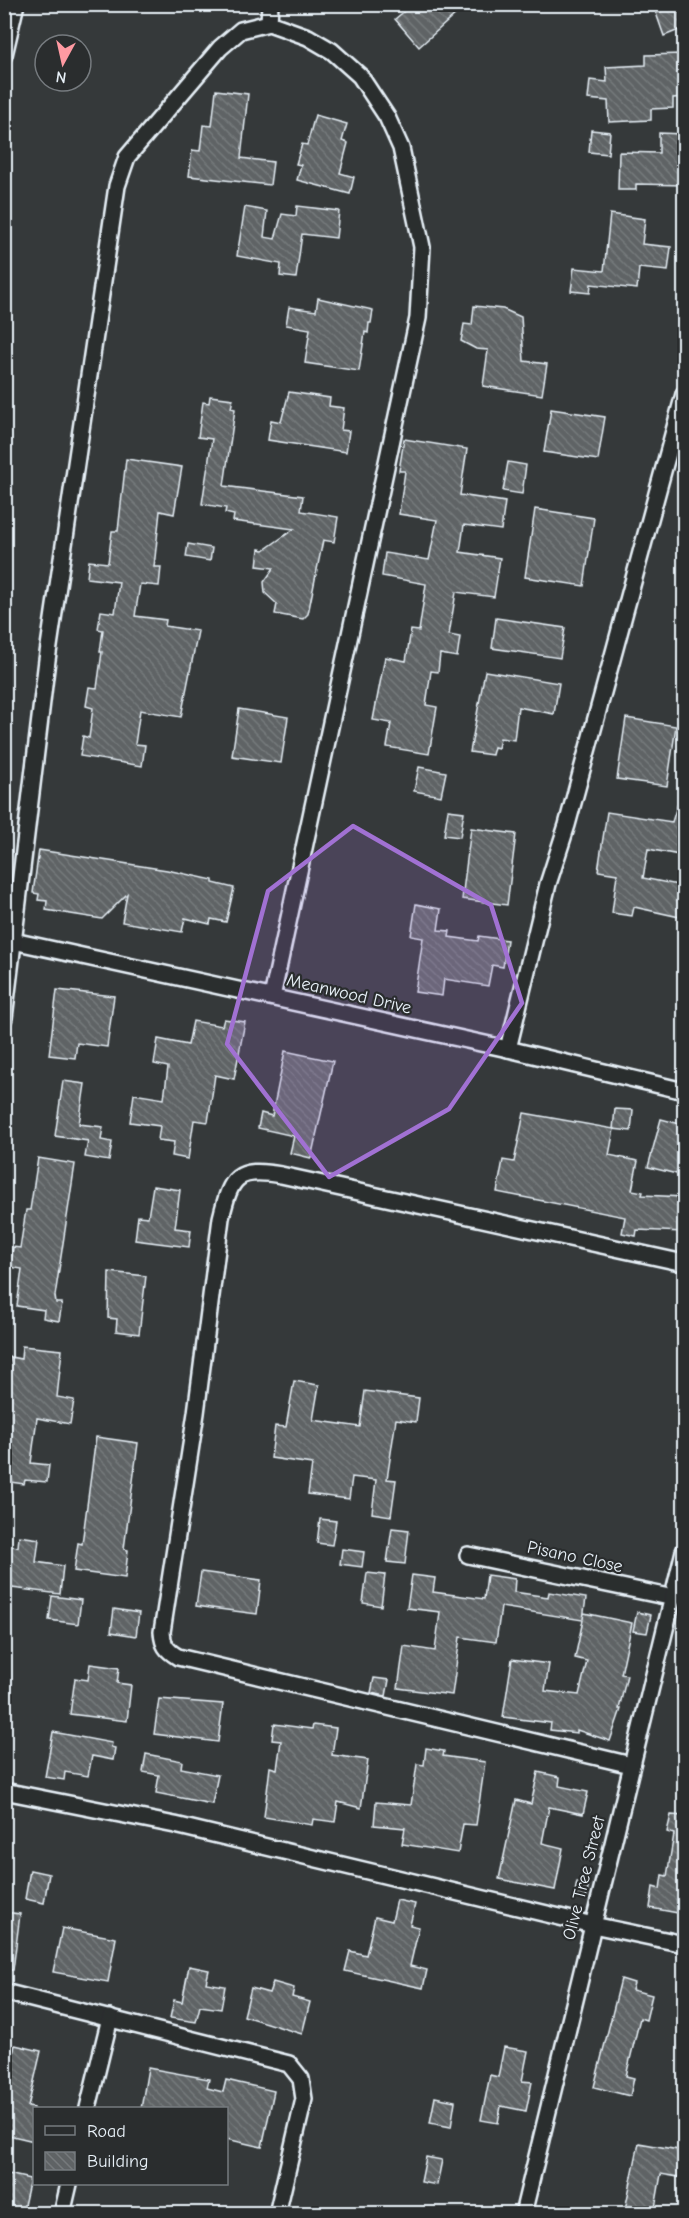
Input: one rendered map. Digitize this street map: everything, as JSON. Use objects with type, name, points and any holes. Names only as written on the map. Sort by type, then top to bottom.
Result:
[{"type":"street","points":[[4,55],[16,4]]},
{"type":"street","points":[[269,23],[270,4]]},
{"type":"street","points":[[4,1018],[10,940],[47,660],[117,186],[127,158],[220,48],[241,30],[269,23],[308,37],[332,51],[360,76],[387,117],[401,148],[422,247],[418,318],[272,997]]},
{"type":"street","points":[[508,1049],[548,884],[570,814],[684,394]]},
{"type":"street","name":"Meanwood Drive","points":[[10,940],[508,1049],[684,1091]]},
{"type":"street","points":[[631,1765],[178,1657],[168,1651],[163,1643],[162,1632],[196,1413],[221,1218],[228,1191],[236,1177],[249,1172],[281,1175],[684,1263]]},
{"type":"street","name":"Olive Tree Street","points":[[523,2214],[684,1551]]},
{"type":"street","name":"Pisano Close","points":[[468,1555],[674,1598]]},
{"type":"street","points":[[4,1791],[175,1824],[593,1925],[684,1944]]},
{"type":"street","points":[[4,1992],[289,2064],[301,2079],[304,2099],[277,2214]]},
{"type":"street","points":[[88,2107],[110,2018]]},
{"type":"street","points":[[62,2214],[69,2185]]},
{"type":"highlighted area","points":[[353,826],[491,905],[522,1003],[449,1109],[329,1177],[227,1044],[268,891]]},
{"type":"building","points":[[413,4],[467,4],[419,47],[395,19]]},
{"type":"building","points":[[684,4],[684,28],[664,36],[656,13]]},
{"type":"building","points":[[682,54],[684,97],[673,98],[673,108],[651,109],[651,120],[609,122],[608,101],[588,99],[590,80],[607,82],[606,67],[646,65],[646,55]]},
{"type":"building","points":[[216,90],[248,94],[241,158],[273,162],[270,185],[189,176],[192,150],[200,151],[203,125],[212,126]]},
{"type":"building","points":[[315,115],[347,124],[342,141],[348,143],[340,173],[354,177],[350,194],[297,180],[301,165],[296,164],[302,144],[307,145]]},
{"type":"building","points":[[591,130],[610,132],[608,154],[589,152]]},
{"type":"building","points":[[659,133],[684,134],[684,185],[636,184],[636,190],[618,190],[619,152],[659,153]]},
{"type":"building","points":[[297,206],[339,211],[336,238],[302,234],[296,278],[280,276],[281,264],[237,256],[245,207],[267,211],[264,237],[275,239],[282,214],[296,216]]},
{"type":"building","points":[[610,214],[645,219],[642,244],[671,247],[668,271],[639,268],[637,289],[591,284],[590,293],[571,291],[574,268],[604,271]]},
{"type":"building","points":[[318,298],[373,310],[368,333],[365,332],[359,371],[305,363],[310,329],[286,325],[289,307],[316,311]]},
{"type":"building","points":[[474,306],[503,309],[521,317],[524,361],[547,364],[542,395],[483,386],[488,350],[476,349],[461,341],[464,324],[472,325]]},
{"type":"building","points":[[289,392],[330,398],[329,406],[344,408],[341,430],[349,431],[346,452],[268,440],[271,420],[281,422]]},
{"type":"building","points":[[210,396],[233,399],[231,408],[235,409],[224,486],[303,496],[301,511],[338,517],[334,542],[323,540],[308,614],[303,619],[275,614],[277,604],[265,593],[264,582],[274,568],[257,566],[259,549],[264,550],[294,529],[233,521],[234,515],[225,513],[226,508],[202,504],[212,439],[198,437],[203,402],[209,403]]},
{"type":"building","points":[[551,409],[605,417],[598,460],[544,452]]},
{"type":"building","points":[[404,439],[467,449],[460,495],[505,502],[501,530],[464,525],[460,552],[500,558],[494,597],[456,592],[449,635],[460,637],[457,657],[440,654],[438,672],[431,671],[426,705],[437,707],[429,754],[387,747],[391,723],[373,720],[385,657],[406,661],[411,630],[419,631],[426,584],[382,576],[385,553],[429,560],[437,520],[399,514],[405,471],[399,471]]},
{"type":"building","points":[[126,459],[182,467],[174,514],[160,511],[154,567],[161,567],[159,586],[140,584],[135,616],[166,620],[165,626],[198,631],[181,717],[140,710],[135,744],[145,745],[142,766],[80,756],[83,736],[89,738],[93,708],[86,706],[89,687],[97,688],[102,652],[100,652],[103,630],[98,629],[101,611],[115,613],[119,582],[87,578],[89,561],[108,563],[112,531],[118,531]]},
{"type":"building","points":[[508,462],[526,465],[522,494],[503,491]]},
{"type":"building","points":[[535,509],[594,518],[584,586],[525,577]]},
{"type":"building","points":[[188,544],[212,548],[210,561],[186,557]]},
{"type":"building","points":[[496,618],[565,628],[560,658],[492,648]]},
{"type":"building","points":[[485,671],[559,683],[554,714],[518,707],[514,740],[500,738],[498,748],[494,747],[492,755],[470,752]]},
{"type":"building","points":[[239,709],[288,717],[281,763],[232,756]]},
{"type":"building","points":[[626,718],[676,726],[667,786],[617,779]]},
{"type":"building","points":[[419,767],[446,772],[441,796],[414,791]]},
{"type":"building","points":[[682,790],[684,791],[684,856],[648,849],[643,878],[683,886],[681,895],[684,896],[684,918],[634,907],[632,916],[612,913],[617,874],[598,871],[607,812],[672,822]]},
{"type":"building","points":[[448,810],[464,812],[460,837],[444,835]]},
{"type":"building","points":[[471,828],[516,834],[507,905],[462,899]]},
{"type":"building","points":[[39,850],[167,870],[213,880],[213,883],[234,888],[226,922],[211,919],[210,924],[185,918],[182,932],[122,922],[127,894],[102,919],[46,910],[47,901],[38,900],[39,894],[33,893]]},
{"type":"building","points":[[416,904],[441,909],[438,930],[450,931],[449,937],[478,941],[479,936],[507,940],[503,967],[492,965],[488,986],[444,979],[442,996],[415,992],[423,938],[411,936]]},
{"type":"building","points":[[57,990],[114,996],[107,1047],[77,1043],[75,1058],[49,1055]]},
{"type":"building","points":[[224,1019],[245,1022],[234,1079],[215,1075],[208,1122],[194,1120],[188,1159],[172,1156],[174,1142],[158,1140],[160,1126],[130,1122],[134,1094],[164,1099],[168,1067],[154,1064],[158,1039],[188,1045],[193,1021],[222,1026]]},
{"type":"building","points":[[285,1051],[333,1061],[311,1158],[290,1153],[294,1136],[258,1128],[261,1113],[272,1116]]},
{"type":"building","points":[[63,1081],[85,1084],[79,1124],[103,1127],[101,1140],[112,1142],[109,1161],[85,1157],[88,1141],[55,1136]]},
{"type":"building","points":[[615,1109],[633,1110],[631,1131],[613,1129]]},
{"type":"building","points":[[524,1113],[614,1129],[609,1155],[638,1161],[632,1190],[643,1192],[642,1195],[684,1197],[684,1232],[637,1230],[636,1236],[622,1233],[625,1217],[497,1192],[503,1160],[514,1162]]},
{"type":"building","points":[[661,1119],[684,1125],[684,1160],[681,1175],[648,1167]]},
{"type":"building","points":[[38,1158],[75,1164],[55,1296],[56,1303],[62,1303],[59,1321],[43,1318],[44,1310],[17,1306],[22,1269],[10,1267],[13,1247],[20,1248],[26,1210],[30,1210]]},
{"type":"building","points":[[153,1186],[180,1190],[175,1228],[191,1230],[189,1247],[135,1240],[138,1216],[148,1217]]},
{"type":"building","points":[[109,1272],[146,1276],[139,1334],[116,1331],[117,1319],[108,1318]]},
{"type":"building","points":[[22,1346],[62,1350],[57,1397],[74,1400],[70,1424],[37,1418],[31,1463],[49,1465],[47,1482],[25,1480],[24,1484],[4,1481],[4,1405],[10,1357],[21,1359]]},
{"type":"building","points":[[294,1381],[319,1385],[313,1420],[360,1427],[365,1391],[419,1398],[416,1422],[396,1419],[387,1479],[396,1480],[391,1516],[372,1513],[376,1480],[352,1477],[349,1499],[308,1494],[312,1464],[271,1458],[275,1426],[286,1427]]},
{"type":"building","points":[[96,1437],[138,1443],[124,1549],[128,1550],[125,1578],[74,1571],[78,1543],[82,1544]]},
{"type":"building","points":[[320,1519],[336,1521],[332,1545],[317,1543]]},
{"type":"building","points":[[392,1528],[409,1530],[405,1564],[387,1562]]},
{"type":"building","points":[[19,1536],[39,1539],[36,1562],[63,1566],[60,1594],[4,1587],[4,1545],[18,1547]]},
{"type":"building","points":[[342,1549],[364,1552],[362,1567],[340,1564]]},
{"type":"building","points":[[201,1572],[261,1580],[257,1614],[196,1606]]},
{"type":"building","points":[[367,1573],[385,1575],[381,1606],[363,1603]]},
{"type":"building","points":[[412,1575],[435,1578],[433,1592],[484,1599],[487,1575],[515,1579],[514,1592],[548,1597],[549,1592],[586,1598],[583,1619],[584,1613],[632,1623],[621,1674],[627,1675],[619,1709],[621,1709],[610,1741],[577,1730],[577,1733],[550,1730],[551,1723],[503,1717],[512,1659],[549,1664],[545,1691],[579,1695],[587,1661],[575,1658],[583,1620],[501,1607],[496,1642],[460,1637],[452,1695],[398,1688],[404,1646],[435,1651],[440,1612],[407,1608]]},
{"type":"building","points":[[52,1596],[81,1600],[78,1624],[49,1620]]},
{"type":"building","points":[[114,1609],[139,1613],[136,1636],[111,1632]]},
{"type":"building","points":[[637,1612],[651,1615],[647,1633],[633,1631]]},
{"type":"building","points":[[90,1664],[119,1668],[117,1683],[131,1685],[127,1721],[70,1714],[75,1678],[88,1680]]},
{"type":"building","points":[[374,1678],[389,1680],[386,1696],[371,1693]]},
{"type":"building","points":[[159,1699],[223,1704],[218,1742],[154,1734]]},
{"type":"building","points":[[274,1724],[312,1729],[313,1725],[336,1728],[332,1755],[368,1760],[361,1808],[338,1802],[335,1822],[313,1819],[312,1825],[264,1817],[270,1767],[277,1769],[281,1741],[272,1740]]},
{"type":"building","points":[[53,1732],[112,1743],[111,1747],[115,1748],[113,1760],[92,1756],[88,1776],[65,1772],[64,1780],[45,1777]]},
{"type":"building","points":[[426,1748],[444,1751],[443,1756],[485,1762],[476,1825],[463,1824],[458,1853],[402,1844],[405,1828],[374,1825],[376,1802],[411,1805],[417,1764],[424,1765]]},
{"type":"building","points":[[146,1754],[182,1761],[181,1768],[218,1775],[212,1804],[156,1793],[159,1775],[143,1772]]},
{"type":"building","points":[[538,1772],[560,1777],[559,1786],[588,1792],[583,1814],[549,1807],[542,1843],[563,1848],[555,1890],[499,1879],[516,1800],[531,1804]]},
{"type":"building","points":[[671,1815],[684,1816],[684,1914],[650,1908],[653,1887],[660,1889],[662,1875],[667,1876],[674,1834],[667,1832]]},
{"type":"building","points":[[30,1870],[49,1874],[44,1903],[25,1899]]},
{"type":"building","points":[[577,1882],[589,1884],[586,1898],[574,1896]]},
{"type":"building","points":[[397,1900],[415,1904],[410,1925],[419,1927],[410,1966],[427,1970],[423,1988],[345,1971],[350,1951],[366,1955],[375,1917],[392,1921]]},
{"type":"building","points":[[4,1912],[20,1914],[13,1970],[4,1970]]},
{"type":"building","points":[[62,1928],[116,1938],[108,1982],[53,1972]]},
{"type":"building","points":[[189,1966],[209,1970],[206,1983],[225,1986],[221,2009],[200,2006],[196,2022],[170,2018],[174,2000],[182,2002]]},
{"type":"building","points":[[621,1979],[634,1983],[632,1990],[652,1995],[646,2020],[640,2018],[626,2076],[634,2078],[630,2096],[594,2087]]},
{"type":"building","points":[[273,1982],[294,1988],[292,1997],[310,2002],[302,2034],[244,2016],[251,1988],[269,1993]]},
{"type":"building","points":[[15,2045],[41,2051],[28,2107],[33,2108],[33,2141],[4,2134],[4,2060],[11,2062]]},
{"type":"building","points":[[504,2047],[528,2051],[522,2081],[532,2082],[526,2111],[501,2106],[498,2123],[481,2120],[490,2075],[498,2077]]},
{"type":"building","points":[[148,2068],[209,2079],[207,2088],[223,2092],[226,2080],[274,2091],[262,2147],[228,2139],[228,2107],[141,2107]]},
{"type":"building","points":[[435,2097],[455,2101],[451,2127],[430,2123]]},
{"type":"building","points":[[639,2143],[684,2151],[684,2178],[661,2174],[654,2214],[624,2214]]},
{"type":"building","points":[[426,2157],[442,2160],[437,2185],[421,2182]]},
{"type":"building","points":[[4,2173],[30,2179],[22,2214],[4,2214]]}]
